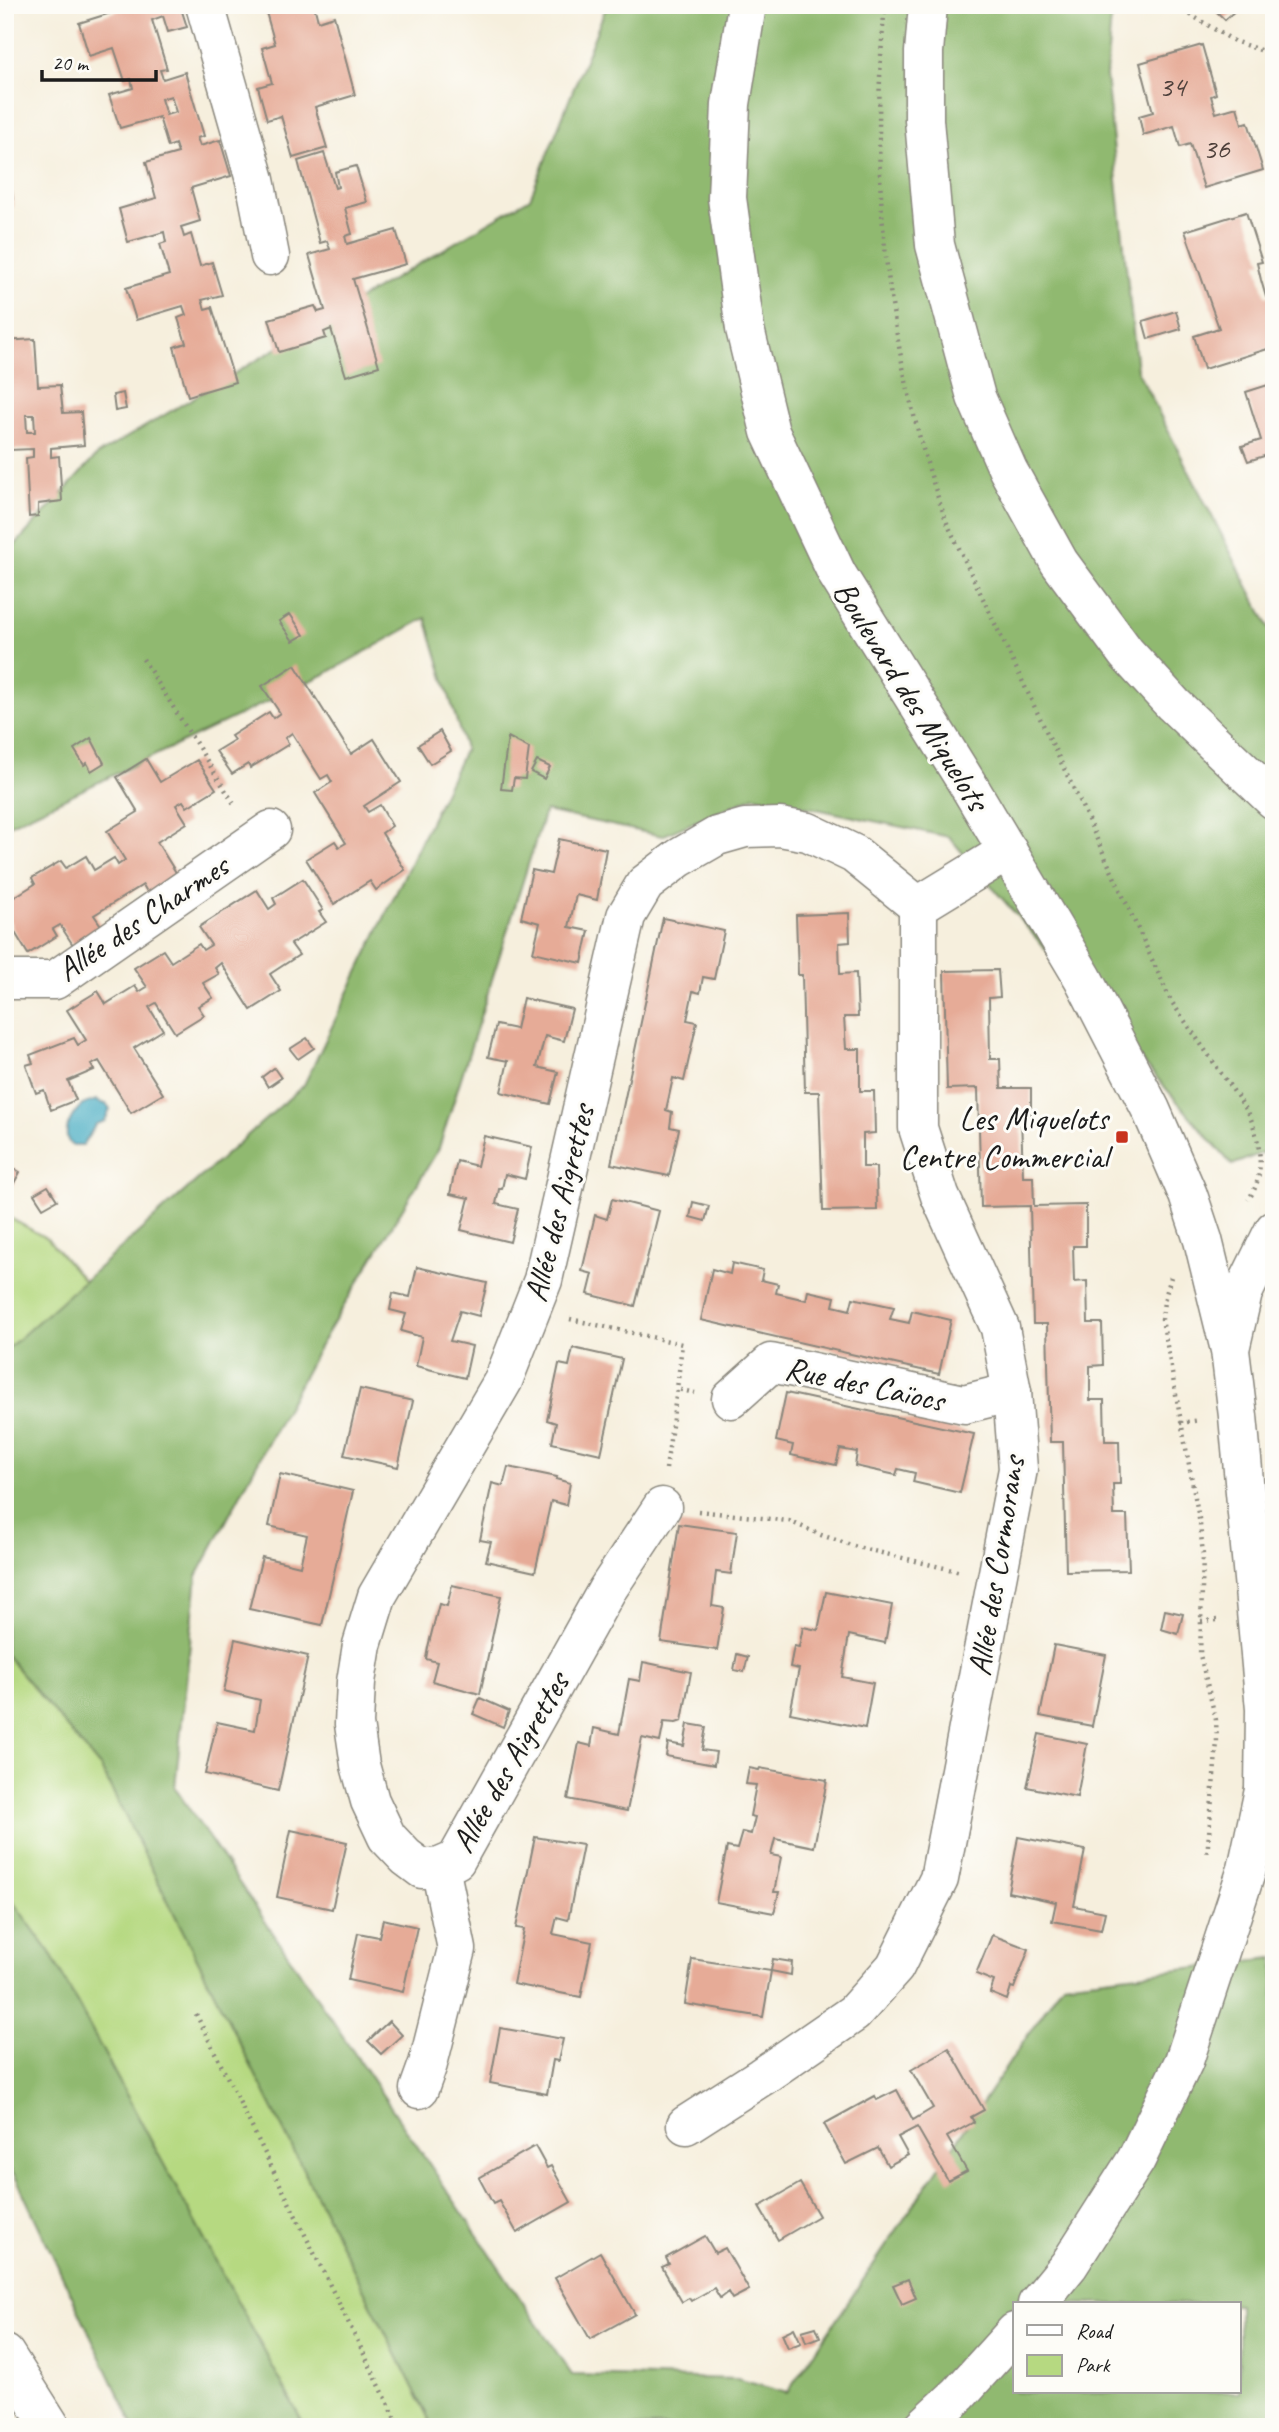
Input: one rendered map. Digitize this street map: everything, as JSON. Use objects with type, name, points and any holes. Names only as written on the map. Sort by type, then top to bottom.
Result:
[{"type":"street","points":[[205,5],[255,180],[270,256]]},
{"type":"street","name":"Boulevard des Miquelots","points":[[747,5],[731,104],[727,198],[745,329],[770,432],[837,574],[1083,978],[1151,1110],[1188,1195],[1203,1240],[1230,1350],[1238,1416],[1265,1709],[1264,1790],[1274,1841]]},
{"type":"street","points":[[928,5],[924,52],[924,120],[935,245],[976,397],[1008,470],[1066,572],[1135,663],[1173,704],[1274,800]]},
{"type":"street","name":"Allée des Aigrettes","points":[[662,1507],[607,1590],[456,1860],[440,1867],[422,1869],[387,1838],[370,1801],[360,1765],[354,1724],[360,1657],[377,1596],[503,1381],[532,1311],[543,1279],[626,916],[645,884],[679,858],[717,836],[745,828],[780,827],[808,832],[853,854],[918,906]]},
{"type":"street","name":"Allée des Charmes","points":[[5,979],[55,981],[263,835]]},
{"type":"street","points":[[918,906],[1008,851]]},
{"type":"street","name":"Allée des Cormorans","points":[[686,2125],[854,2012],[895,1967],[939,1879],[1018,1469],[1012,1392],[1000,1328],[940,1196],[918,1128],[918,906]]},
{"type":"street","name":"Boulevard des Miquelots","points":[[1230,1350],[1244,1293],[1274,1230]]},
{"type":"street","name":"Rue des Caïocs","points":[[731,1399],[771,1363],[964,1404],[1012,1392]]},
{"type":"street","points":[[1039,2302],[1069,2265],[1136,2160],[1184,2061],[1247,1869],[1264,1790]]},
{"type":"street","name":"Allée des Aigrettes","points":[[419,2089],[428,2064],[457,1949],[440,1867]]},
{"type":"street","points":[[923,2427],[959,2394],[1013,2334]]},
{"type":"street","points":[[5,2354],[51,2427]]},
{"type":"path","points":[[886,5],[881,46],[880,129],[881,198],[886,257],[909,396],[935,490],[947,523],[1171,1001],[1238,1095],[1256,1129],[1260,1168],[1256,1189],[1243,1206],[1182,1258],[1164,1301],[1162,1319],[1203,1555],[1200,1655],[1216,1720],[1217,1742],[1207,1859]]},
{"type":"path","points":[[1180,5],[1186,12],[1234,41],[1274,55]]},
{"type":"path","points":[[143,659],[263,835]]},
{"type":"path","points":[[532,1311],[682,1344],[662,1507],[789,1521],[857,1547],[996,1580]]},
{"type":"path","points":[[677,1389],[731,1399]]},
{"type":"path","points":[[195,2014],[400,2427]]},
{"type":"green space","points":[[607,5],[1112,5],[1106,76],[1137,370],[1274,637],[1274,1148],[1232,1165],[949,837],[755,796],[662,836],[545,811],[439,1148],[318,1349],[197,1576],[175,1788],[572,2375],[737,2379],[787,2393],[1063,1983],[1274,1958],[1274,2427],[433,2427],[101,1768],[5,1654],[5,1351],[304,1085],[465,749],[426,618],[325,674],[5,827],[5,556],[97,455],[530,198]]},
{"type":"green space","points":[[5,1215],[48,1239],[84,1281],[5,1351]]},
{"type":"green space","points":[[5,1654],[101,1768],[433,2427],[305,2427],[49,1951],[5,1891]]},
{"type":"green space","points":[[5,1891],[49,1951],[305,2427],[134,2427],[15,2176],[5,2163]]},
{"type":"water","points":[[97,1100],[110,1109],[105,1121],[96,1124],[83,1145],[71,1145],[67,1136],[70,1121],[82,1106]]},
{"type":"building","points":[[136,5],[180,5],[187,27],[168,32],[163,16],[152,20],[167,69],[160,70],[163,79],[185,72],[204,136],[197,138],[200,146],[220,140],[231,176],[191,188],[200,221],[181,227],[184,237],[191,234],[200,266],[212,262],[222,295],[202,300],[205,309],[212,307],[235,382],[188,396],[174,347],[186,343],[178,318],[186,315],[183,306],[136,320],[126,288],[169,275],[160,244],[166,242],[164,232],[128,242],[119,209],[156,198],[146,162],[178,153],[175,144],[168,147],[159,117],[120,128],[109,95],[133,88],[131,79],[125,81],[114,48],[89,56],[79,23]],"holes":[[[171,96],[176,112],[166,115],[161,99]]]},
{"type":"building","points":[[264,5],[314,5],[318,21],[334,16],[355,95],[315,107],[327,148],[293,158],[281,116],[267,120],[258,87],[272,83],[262,48],[275,44]]},
{"type":"building","points":[[1210,5],[1241,5],[1225,20]]},
{"type":"building","points":[[1202,45],[1216,94],[1211,96],[1216,113],[1237,107],[1242,124],[1248,122],[1263,170],[1204,188],[1190,144],[1180,147],[1174,126],[1143,135],[1139,116],[1153,112],[1140,63]]},
{"type":"building","points":[[324,153],[335,188],[338,187],[335,172],[356,166],[367,202],[345,208],[352,234],[345,236],[347,244],[396,230],[406,264],[353,279],[379,366],[346,376],[331,329],[324,332],[326,338],[279,352],[269,319],[315,306],[318,312],[325,310],[309,255],[330,249],[327,241],[320,243],[298,161]]},
{"type":"building","points":[[11,172],[13,208],[5,209],[5,173]]},
{"type":"building","points":[[1246,212],[1262,262],[1257,263],[1266,297],[1272,295],[1274,301],[1274,347],[1204,369],[1194,336],[1219,328],[1185,231]]},
{"type":"building","points":[[1176,311],[1181,329],[1148,339],[1143,321]]},
{"type":"building","points":[[35,339],[38,386],[60,385],[63,413],[81,412],[84,445],[51,448],[51,457],[59,456],[62,501],[38,504],[38,516],[29,517],[26,458],[33,457],[33,449],[9,450],[5,341]],"holes":[[[26,415],[34,415],[35,432],[27,432]]]},
{"type":"building","points":[[1274,383],[1274,453],[1248,461],[1242,446],[1261,440],[1246,392]]},
{"type":"building","points":[[123,393],[126,409],[115,411],[113,395]]},
{"type":"building","points":[[290,614],[304,635],[293,641],[279,621]]},
{"type":"building","points":[[295,665],[351,754],[374,739],[401,782],[364,806],[368,812],[380,805],[392,826],[382,833],[405,870],[376,890],[370,881],[334,904],[306,859],[335,841],[339,847],[346,843],[315,793],[332,782],[328,775],[321,779],[292,733],[285,738],[289,744],[250,768],[248,764],[232,774],[216,751],[234,740],[231,736],[269,712],[273,718],[280,713],[262,686]]},
{"type":"building","points":[[440,731],[451,751],[430,764],[418,745]]},
{"type":"building","points":[[508,737],[529,748],[525,779],[514,778],[512,790],[501,789]]},
{"type":"building","points":[[91,738],[104,763],[91,771],[74,749]]},
{"type":"building","points":[[146,759],[160,782],[197,760],[216,789],[187,807],[183,801],[176,805],[187,823],[157,842],[180,879],[150,897],[143,885],[94,915],[102,927],[73,945],[60,925],[53,929],[57,936],[28,954],[5,913],[5,903],[35,884],[32,878],[61,861],[66,868],[86,856],[94,870],[114,858],[118,865],[125,860],[107,831],[138,812],[117,777]]},
{"type":"building","points":[[537,761],[550,767],[544,779],[531,772]]},
{"type":"building","points":[[559,839],[606,849],[597,900],[576,895],[569,927],[589,931],[582,963],[533,952],[540,923],[521,918],[532,870],[551,874]]},
{"type":"building","points":[[303,879],[323,910],[319,912],[326,922],[291,944],[299,955],[270,974],[281,991],[251,1010],[221,963],[215,968],[219,974],[203,983],[213,998],[198,1006],[204,1015],[175,1033],[156,1003],[149,1007],[163,1030],[134,1048],[163,1094],[131,1113],[99,1061],[91,1065],[94,1070],[68,1081],[76,1100],[51,1110],[44,1090],[36,1093],[26,1065],[33,1063],[30,1055],[74,1038],[78,1045],[86,1040],[67,1010],[98,991],[106,1004],[135,986],[139,992],[147,987],[134,968],[163,950],[171,962],[199,944],[203,950],[211,945],[199,927],[257,890],[269,909],[276,904],[273,898]]},
{"type":"building","points":[[849,913],[850,942],[839,943],[840,974],[856,973],[858,1017],[844,1017],[846,1049],[860,1049],[860,1091],[874,1091],[875,1133],[863,1134],[863,1167],[876,1167],[877,1210],[823,1211],[819,1092],[805,1092],[802,975],[798,975],[796,915]]},
{"type":"building","points":[[663,918],[724,931],[714,979],[703,977],[700,993],[693,991],[687,1020],[697,1022],[684,1081],[673,1078],[666,1110],[672,1112],[670,1127],[679,1129],[669,1176],[611,1164]]},
{"type":"building","points":[[998,970],[1000,997],[989,998],[990,1059],[1000,1059],[1001,1088],[1031,1088],[1031,1116],[1021,1116],[1023,1177],[1033,1177],[1034,1206],[1086,1205],[1086,1246],[1073,1246],[1074,1282],[1087,1281],[1088,1323],[1102,1323],[1103,1365],[1090,1366],[1090,1400],[1104,1400],[1105,1441],[1119,1441],[1120,1484],[1113,1484],[1114,1515],[1127,1515],[1129,1570],[1066,1571],[1063,1442],[1050,1442],[1047,1324],[1033,1324],[1030,1206],[981,1207],[978,1088],[947,1089],[944,971]]},
{"type":"building","points":[[523,998],[572,1009],[564,1041],[545,1036],[537,1067],[558,1072],[550,1104],[501,1092],[508,1061],[488,1057],[496,1025],[516,1029]]},
{"type":"building","points":[[307,1038],[314,1048],[298,1059],[290,1049]]},
{"type":"building","points":[[274,1068],[281,1078],[268,1087],[262,1077]]},
{"type":"building","points":[[484,1136],[532,1147],[525,1179],[505,1174],[502,1189],[499,1189],[496,1204],[518,1209],[510,1242],[461,1230],[469,1198],[450,1194],[457,1161],[477,1166]]},
{"type":"building","points":[[5,1163],[20,1172],[8,1194],[5,1192]]},
{"type":"building","points":[[48,1186],[57,1200],[43,1208],[34,1194]]},
{"type":"building","points":[[612,1199],[659,1211],[635,1306],[588,1294],[593,1274],[582,1271],[595,1215],[607,1219]]},
{"type":"building","points":[[693,1202],[709,1206],[705,1221],[690,1217]]},
{"type":"building","points":[[732,1263],[763,1270],[761,1280],[778,1284],[776,1293],[806,1300],[808,1291],[835,1297],[833,1306],[850,1310],[853,1298],[894,1307],[890,1319],[909,1323],[912,1311],[951,1320],[939,1374],[701,1320],[712,1269],[730,1274]]},
{"type":"building","points":[[417,1267],[487,1283],[479,1316],[460,1311],[450,1341],[472,1346],[465,1378],[416,1366],[422,1337],[401,1331],[406,1314],[390,1310],[393,1293],[410,1297]]},
{"type":"building","points":[[573,1348],[622,1359],[601,1454],[552,1443],[556,1423],[547,1420],[559,1364],[569,1366]]},
{"type":"building","points":[[360,1389],[413,1401],[398,1467],[344,1455]]},
{"type":"building","points":[[786,1393],[974,1434],[960,1493],[913,1482],[915,1473],[898,1469],[896,1475],[855,1466],[857,1452],[840,1449],[836,1465],[791,1455],[793,1445],[776,1441]]},
{"type":"building","points":[[508,1467],[557,1477],[556,1479],[570,1483],[566,1505],[551,1501],[535,1572],[486,1561],[491,1542],[480,1540],[492,1483],[503,1486]]},
{"type":"building","points":[[280,1474],[353,1491],[322,1625],[249,1609],[262,1557],[300,1566],[307,1535],[269,1526]]},
{"type":"building","points":[[679,1524],[737,1532],[731,1574],[716,1572],[712,1606],[724,1608],[717,1650],[661,1642]]},
{"type":"building","points":[[452,1585],[501,1596],[480,1694],[432,1681],[437,1662],[426,1659],[439,1604],[447,1606]]},
{"type":"building","points":[[826,1592],[892,1605],[885,1643],[849,1635],[842,1677],[873,1683],[865,1728],[790,1713],[799,1669],[790,1667],[794,1646],[799,1647],[803,1627],[818,1630]]},
{"type":"building","points":[[1165,1610],[1183,1614],[1178,1634],[1161,1629]]},
{"type":"building","points":[[235,1639],[308,1656],[278,1791],[205,1774],[217,1722],[255,1730],[260,1700],[224,1691]]},
{"type":"building","points":[[1054,1645],[1106,1655],[1092,1726],[1040,1716]]},
{"type":"building","points":[[737,1654],[748,1657],[744,1672],[734,1670]]},
{"type":"building","points":[[643,1662],[691,1672],[682,1721],[664,1722],[660,1742],[642,1738],[627,1811],[568,1799],[579,1743],[591,1746],[594,1728],[619,1734],[629,1679],[640,1681]]},
{"type":"building","points":[[480,1698],[509,1711],[503,1727],[473,1714]]},
{"type":"building","points":[[688,1724],[706,1727],[702,1750],[716,1752],[714,1765],[666,1756],[668,1743],[684,1746]]},
{"type":"building","points":[[1039,1734],[1087,1744],[1077,1797],[1027,1787]]},
{"type":"building","points":[[749,1768],[827,1780],[814,1847],[775,1839],[771,1855],[781,1857],[774,1892],[779,1892],[774,1913],[716,1902],[727,1847],[737,1849],[742,1832],[751,1834],[755,1817],[750,1816],[756,1785],[746,1784]]},
{"type":"building","points":[[291,1830],[347,1842],[332,1909],[277,1897]]},
{"type":"building","points":[[535,1837],[583,1845],[568,1920],[557,1917],[553,1934],[592,1942],[581,1997],[513,1984],[524,1929],[516,1928]]},
{"type":"building","points":[[1018,1837],[1085,1850],[1074,1906],[1105,1912],[1101,1930],[1052,1921],[1056,1902],[1008,1892]]},
{"type":"building","points":[[383,1919],[417,1927],[403,1992],[348,1980],[358,1933],[379,1937]]},
{"type":"building","points":[[992,1935],[1029,1949],[1007,2000],[990,1993],[994,1981],[976,1974]]},
{"type":"building","points":[[692,1959],[771,1971],[763,2017],[685,2004]]},
{"type":"building","points":[[773,1959],[792,1962],[791,1975],[771,1971]]},
{"type":"building","points":[[389,2021],[402,2035],[381,2054],[368,2041]]},
{"type":"building","points":[[500,2028],[563,2039],[558,2061],[553,2060],[547,2094],[490,2083]]},
{"type":"building","points":[[949,2048],[984,2110],[971,2117],[974,2122],[947,2137],[967,2171],[948,2181],[917,2127],[898,2137],[908,2155],[888,2166],[878,2148],[846,2164],[824,2124],[875,2096],[877,2100],[897,2090],[913,2120],[933,2108],[911,2070]]},
{"type":"building","points":[[535,2146],[547,2168],[551,2166],[571,2202],[517,2233],[499,2201],[493,2204],[479,2178]]},
{"type":"building","points":[[800,2183],[819,2216],[778,2240],[759,2207]]},
{"type":"building","points":[[705,2236],[715,2253],[725,2248],[749,2290],[732,2299],[728,2292],[720,2298],[714,2288],[691,2301],[689,2298],[682,2302],[662,2267],[669,2264],[666,2258]]},
{"type":"building","points":[[600,2252],[635,2314],[590,2339],[555,2278]]},
{"type":"building","points":[[908,2279],[916,2298],[902,2304],[893,2285]]},
{"type":"building","points":[[816,2327],[820,2337],[806,2342],[802,2331]]},
{"type":"building","points":[[794,2328],[801,2343],[788,2348],[782,2334]]},
{"type":"place","name":"Les Miquelots Centre Commercial","points":[[1122,1137]]}]
